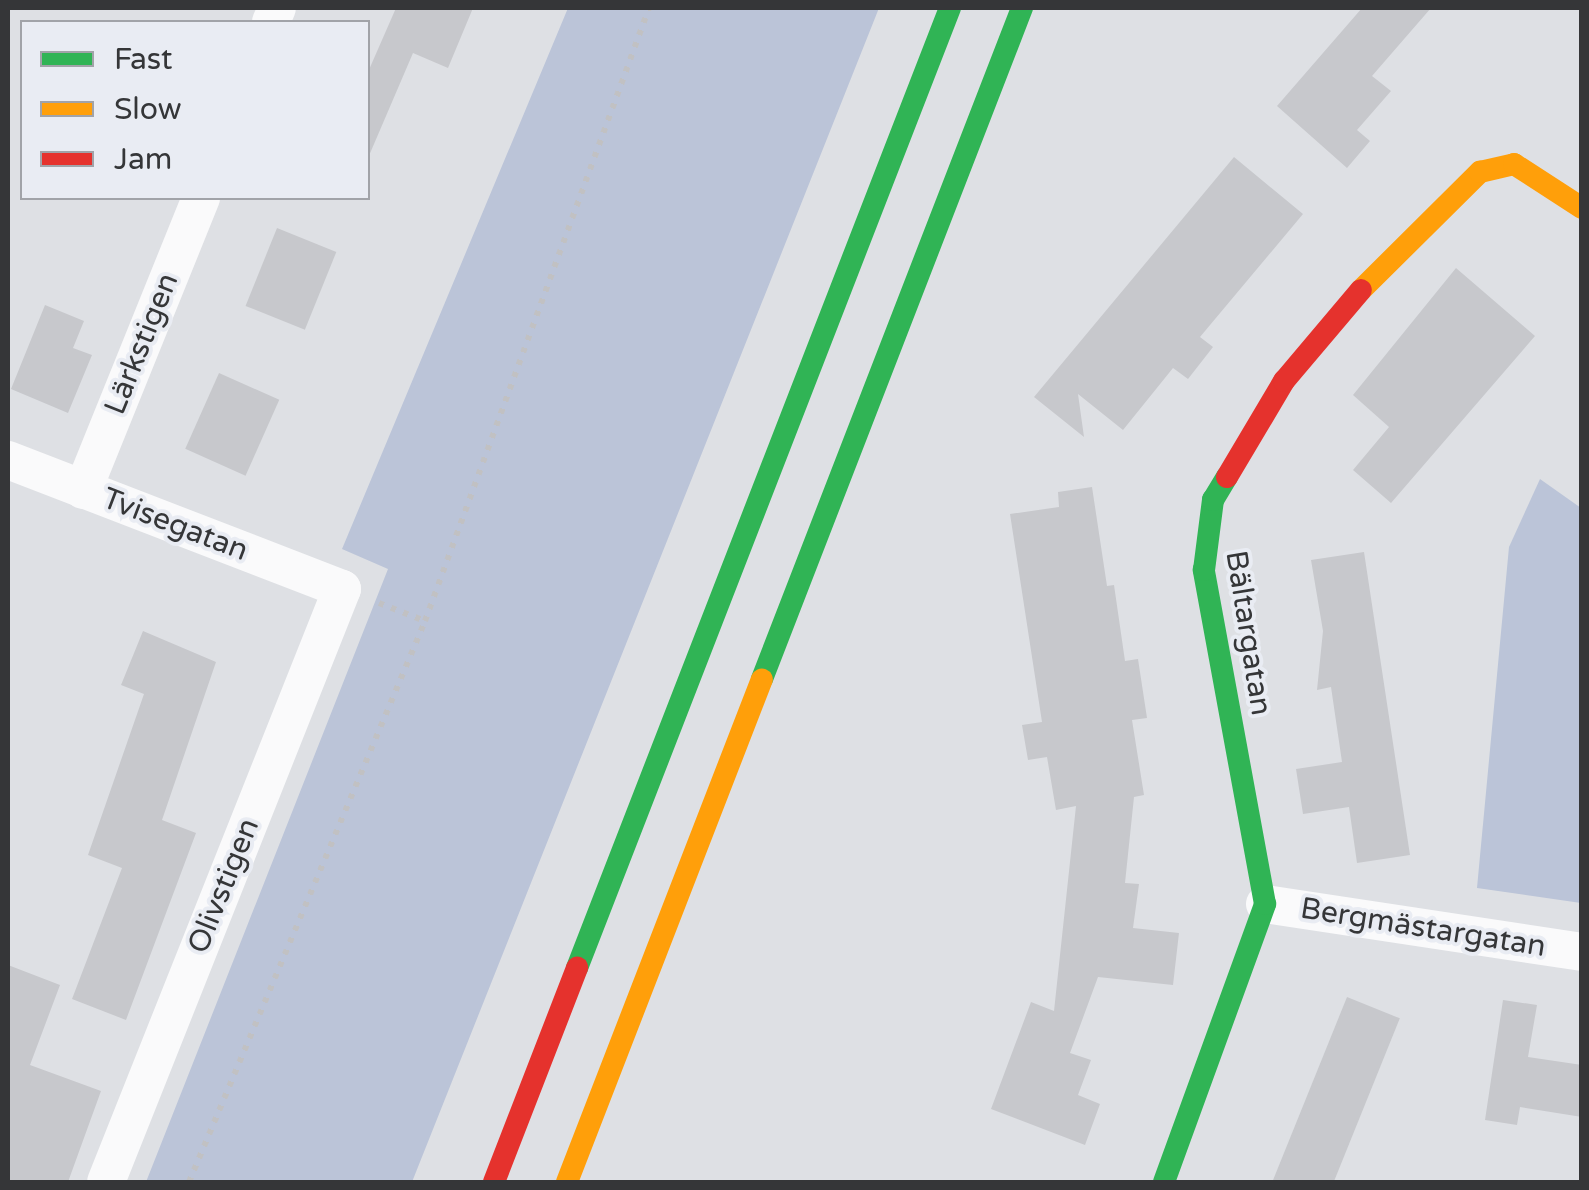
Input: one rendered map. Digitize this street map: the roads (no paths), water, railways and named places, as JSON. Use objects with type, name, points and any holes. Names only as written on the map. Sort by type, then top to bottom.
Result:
[{"type":"main road","points":[[494,1182],[950,8]]},
{"type":"main road","points":[[567,1182],[1022,8]]},
{"type":"main road","name":"Bältargatan","points":[[1164,1182],[1264,904],[1204,570],[1213,500],[1284,382],[1380,266],[1480,172],[1514,164],[1582,208]]},
{"type":"street","name":"Lärkstigen","points":[[83,490],[199,200]]},
{"type":"street","name":"Tvisegatan","points":[[8,460],[342,589]]},
{"type":"street","name":"Olivstigen","points":[[106,1182],[342,589]]},
{"type":"street","name":"Bergmästargatan","points":[[1264,904],[1582,952]]}]
